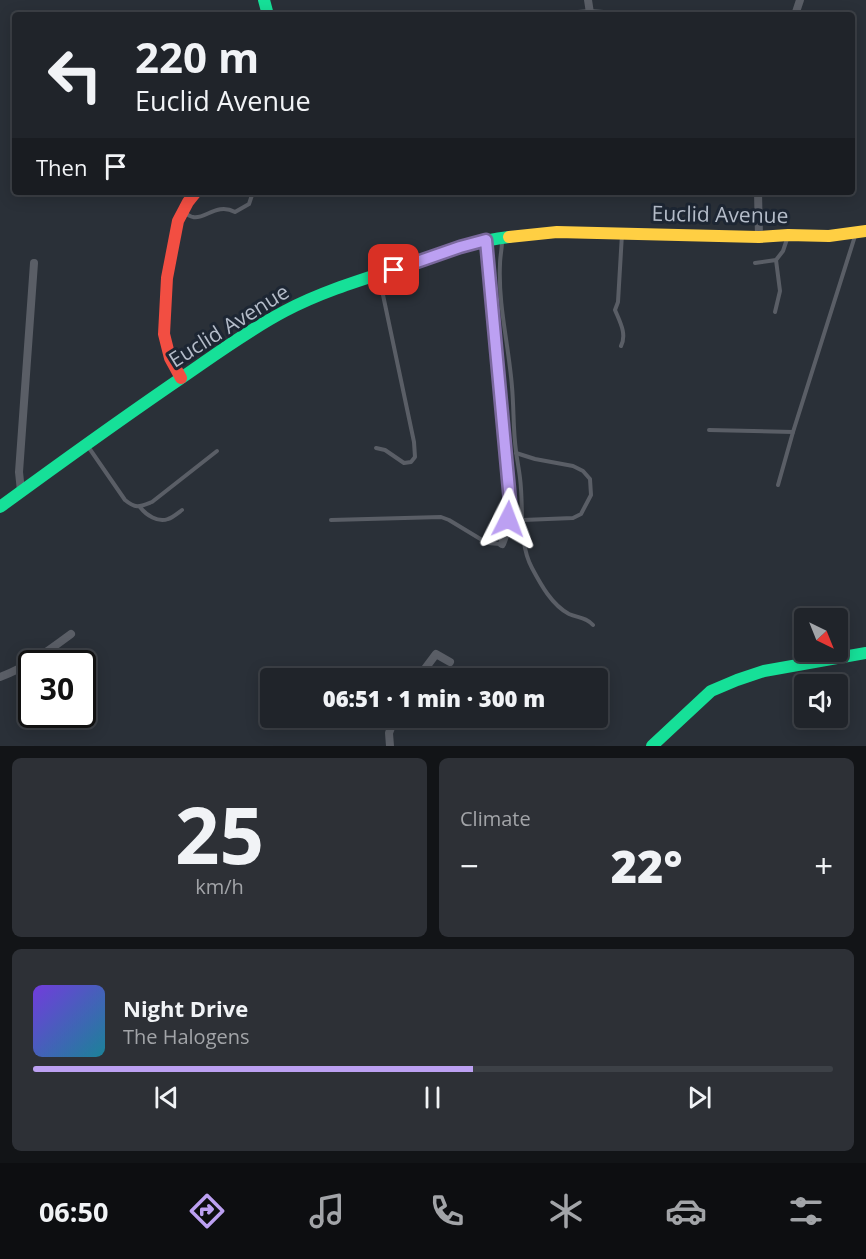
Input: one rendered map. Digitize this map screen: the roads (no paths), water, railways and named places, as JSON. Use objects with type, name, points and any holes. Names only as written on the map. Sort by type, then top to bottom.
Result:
[{"type":"street","points":[[588,0],[590,12]]},
{"type":"street","points":[[181,378],[170,358],[164,334],[167,278],[178,221],[194,195]]},
{"type":"street","points":[[758,195],[759,237]]},
{"type":"street","name":"Euclid Avenue","points":[[0,507],[255,328],[287,310],[332,290],[460,247],[486,240],[557,232],[759,237],[829,236],[861,232]]},
{"type":"street","points":[[486,240],[510,501],[502,544]]},
{"type":"street","points":[[21,491],[19,472],[34,263]]},
{"type":"street","points":[[0,677],[15,672],[43,656],[71,634]]},
{"type":"street","points":[[651,746],[711,691],[764,671],[866,653]]},
{"type":"street","points":[[425,668],[436,654],[450,662]]},
{"type":"street","points":[[390,746],[391,728]]},
{"type":"lane","points":[[182,212],[196,218],[219,209],[230,209],[235,212],[249,204],[252,195]]},
{"type":"lane","points":[[778,485],[793,432],[861,232]]},
{"type":"lane","points":[[621,346],[624,339],[622,327],[615,310],[618,303],[622,233]]},
{"type":"lane","points":[[755,263],[776,260],[783,251],[789,235]]},
{"type":"lane","points":[[502,238],[500,264],[502,295],[526,556],[547,594],[558,608],[588,619],[593,625]]},
{"type":"lane","points":[[775,312],[780,291],[776,260]]},
{"type":"lane","points":[[376,448],[385,450],[404,463],[411,462],[414,457],[414,442],[379,275]]},
{"type":"lane","points":[[709,430],[793,432]]},
{"type":"lane","points":[[87,444],[125,500],[131,505],[140,507],[152,502],[217,452]]},
{"type":"lane","points":[[516,453],[573,466],[583,471],[590,479],[591,495],[581,514],[573,518],[523,520]]},
{"type":"lane","points":[[140,507],[145,514],[161,519],[168,519],[182,510]]},
{"type":"lane","points":[[331,520],[441,517],[487,543],[502,544]]}]
